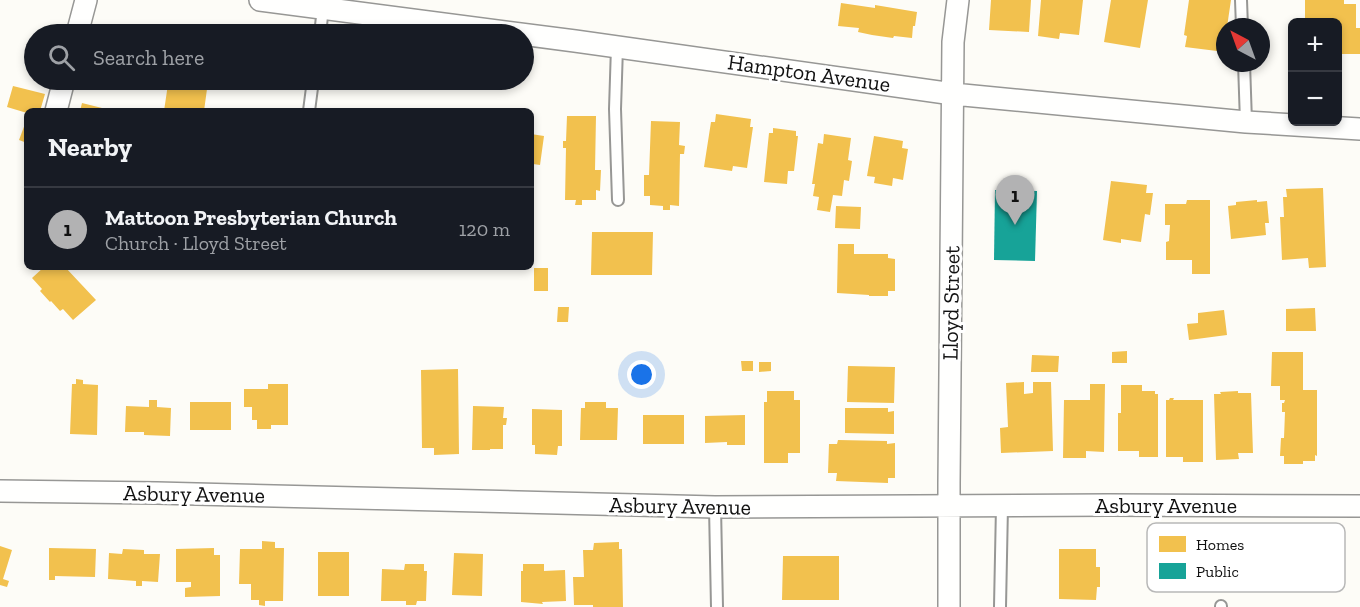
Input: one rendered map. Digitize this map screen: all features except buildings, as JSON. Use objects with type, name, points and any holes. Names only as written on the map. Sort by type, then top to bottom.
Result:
[{"type":"street","points":[[79,24],[86,0]]},
{"type":"street","name":"Hampton Avenue","points":[[260,0],[444,24]]},
{"type":"street","name":"Lloyd Street","points":[[950,607],[953,42],[958,0]]},
{"type":"street","name":"Hampton Avenue","points":[[534,36],[953,93],[1246,122],[1360,129]]},
{"type":"street","points":[[57,108],[61,90]]},
{"type":"street","name":"Asbury Avenue","points":[[0,491],[715,507],[1360,507]]},
{"type":"lane","points":[[1241,0],[1242,18]]},
{"type":"lane","points":[[321,24],[323,8]]},
{"type":"lane","points":[[617,47],[615,109],[618,200]]},
{"type":"lane","points":[[1244,72],[1246,122]]},
{"type":"lane","points":[[309,108],[312,90]]},
{"type":"lane","points":[[1000,607],[1002,506]]},
{"type":"lane","points":[[715,507],[717,607]]},
{"type":"place","name":"Mattoon Presbyterian Church","points":[[1015,225]]}]
